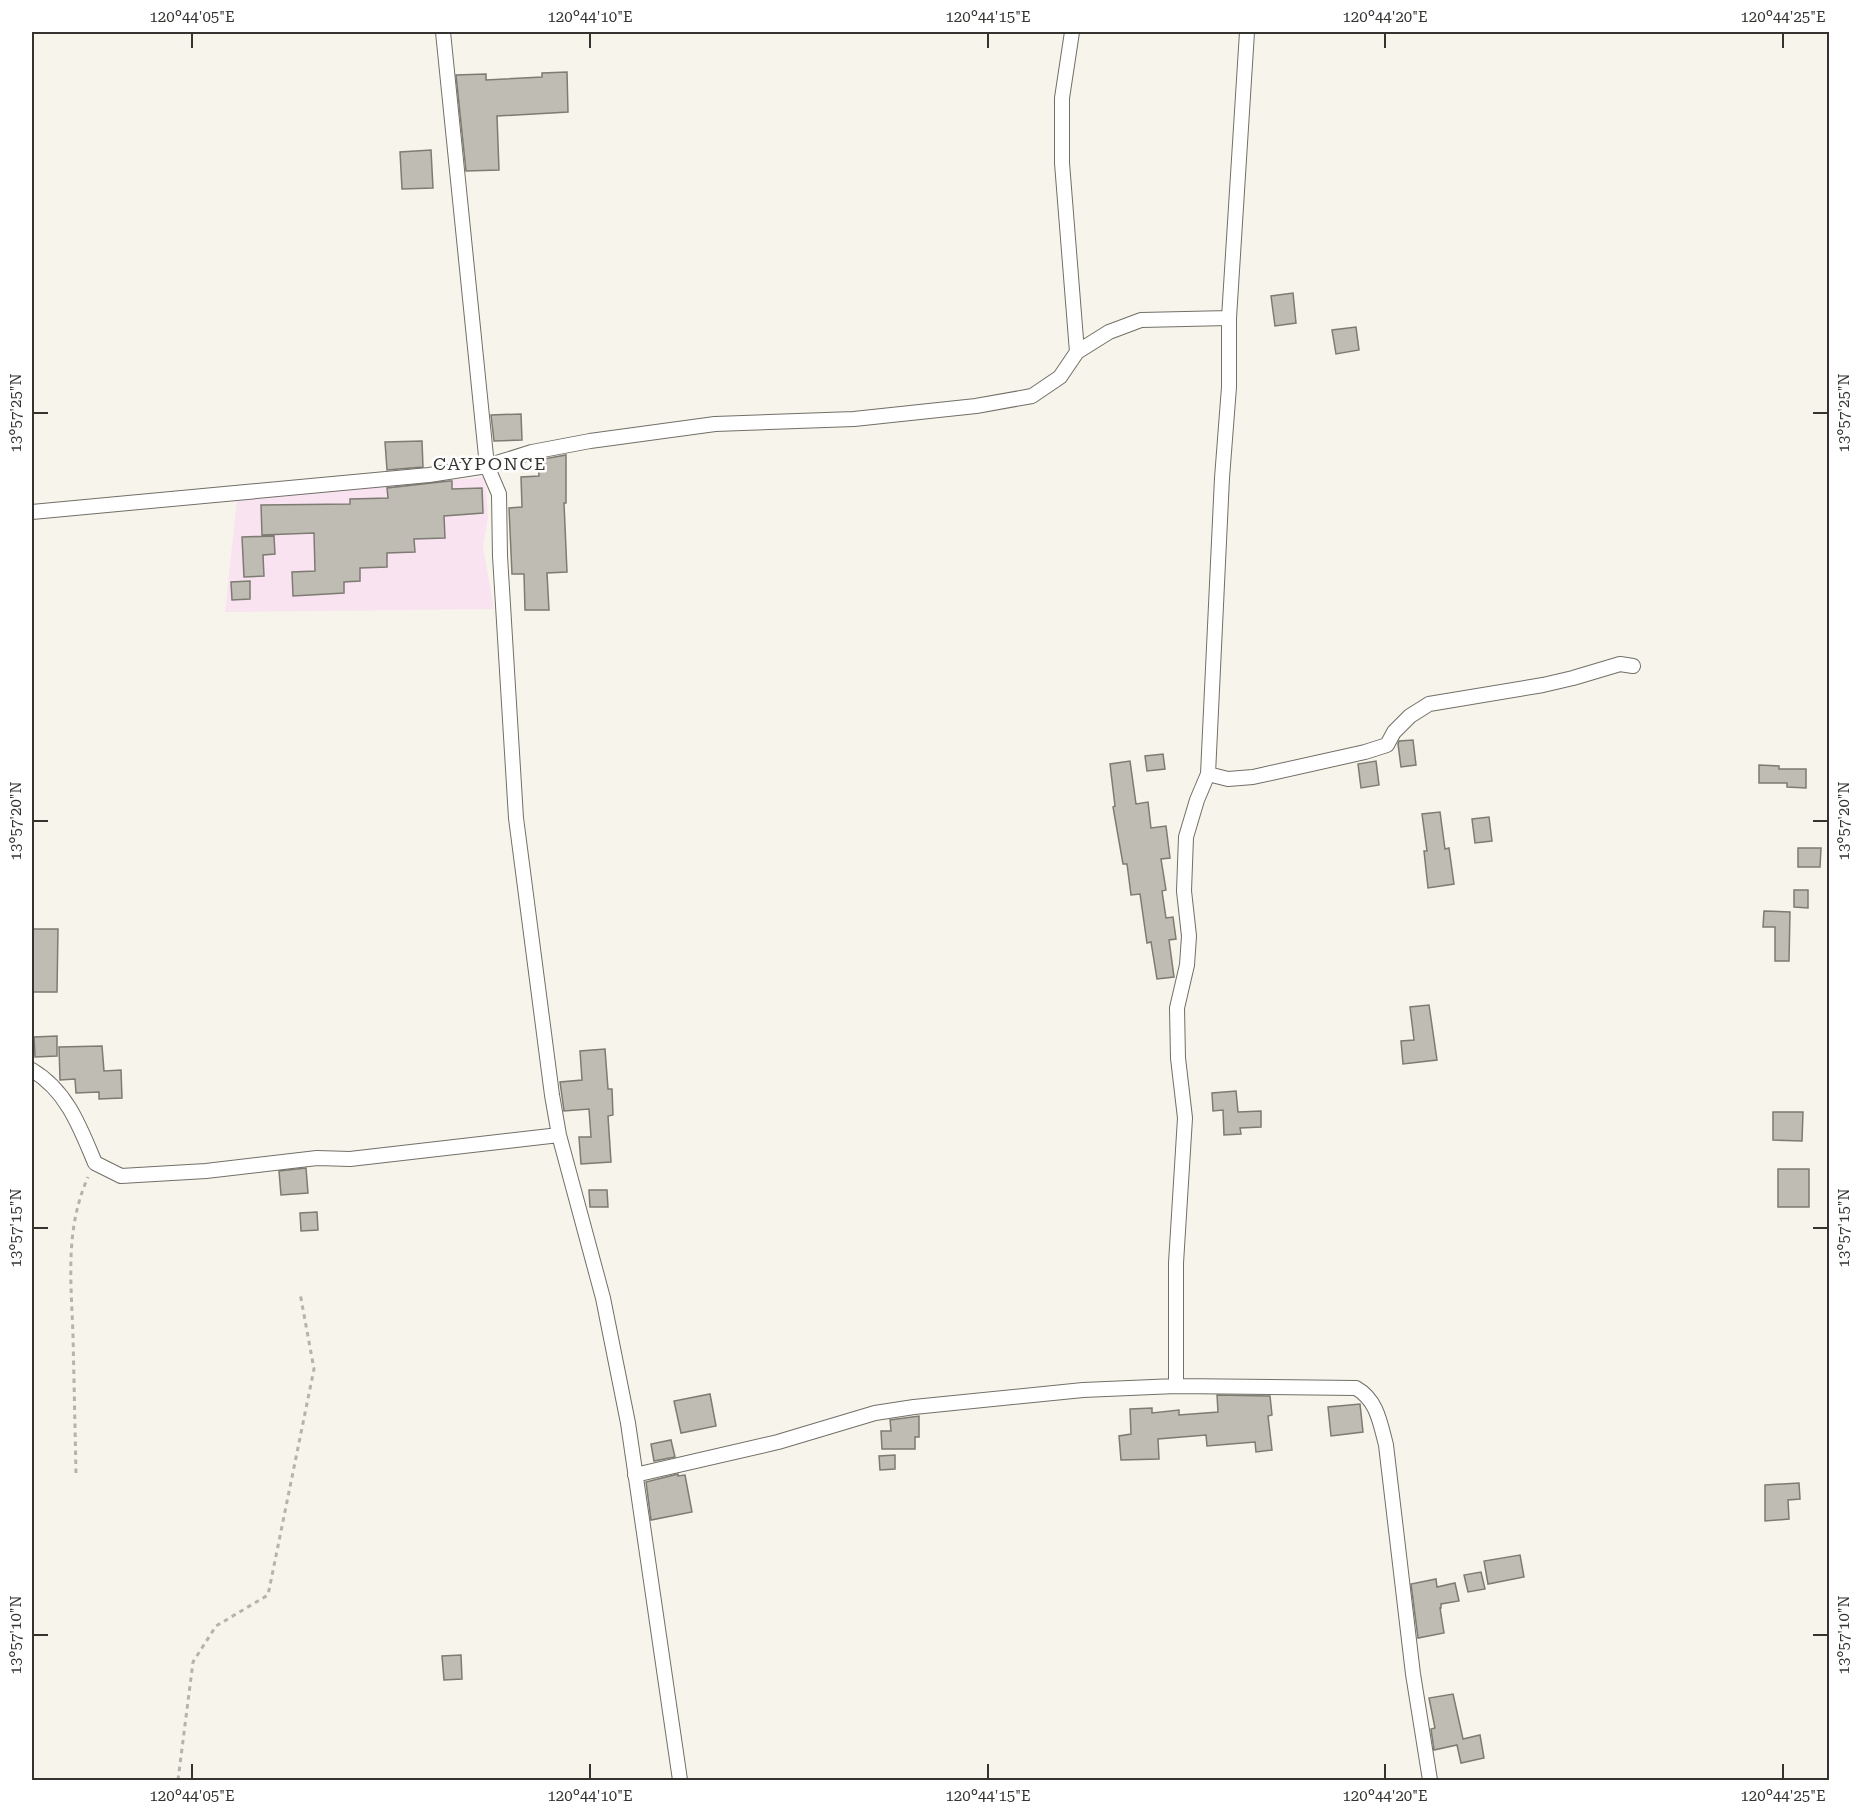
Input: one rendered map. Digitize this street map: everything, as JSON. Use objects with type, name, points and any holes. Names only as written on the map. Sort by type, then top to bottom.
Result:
[{"type":"street","points":[[442,32],[487,466],[499,494],[500,556],[516,818],[559,1135],[603,1298],[628,1423],[680,1780]]},
{"type":"street","points":[[1072,32],[1062,98],[1062,163],[1077,352]]},
{"type":"street","points":[[1176,1386],[1176,1263],[1185,1118],[1178,1058],[1177,1008],[1187,965],[1189,936],[1184,891],[1186,837],[1197,800],[1208,774],[1222,478],[1229,387],[1229,318],[1247,32]]},
{"type":"street","points":[[32,512],[429,475],[487,466],[532,452],[590,441],[715,424],[854,419],[976,406],[1032,396],[1060,377],[1077,352],[1108,332],[1142,320],[1229,318]]},
{"type":"street","points":[[1208,774],[1228,779],[1253,777],[1365,752],[1388,745],[1394,732],[1410,716],[1429,704],[1543,685],[1620,664],[1633,666]]},
{"type":"street","points":[[32,1070],[46,1078],[74,1113],[95,1163],[121,1176],[206,1171],[317,1158],[350,1159],[559,1135]]},
{"type":"street","points":[[634,1475],[778,1442],[875,1413],[1083,1390],[1176,1386],[1356,1388],[1367,1394],[1379,1415],[1386,1445],[1413,1674],[1431,1780]]},
{"type":"path","points":[[76,1473],[71,1262],[74,1218],[79,1197],[95,1163]]},
{"type":"path","points":[[178,1780],[193,1662],[216,1626],[268,1595],[314,1369],[300,1293]]},
{"type":"shaded area","points":[[485,477],[488,517],[483,547],[494,609],[225,612],[237,500]]},
{"type":"building","points":[[567,72],[568,112],[497,116],[499,170],[466,171],[456,75],[486,74],[486,80],[542,77],[542,73]]},
{"type":"building","points":[[431,150],[433,188],[402,189],[400,152]]},
{"type":"building","points":[[1293,293],[1296,323],[1275,326],[1271,296]]},
{"type":"building","points":[[1356,327],[1359,350],[1336,354],[1332,330]]},
{"type":"building","points":[[521,414],[522,440],[494,441],[491,415]]},
{"type":"building","points":[[422,441],[423,467],[387,470],[385,442]]},
{"type":"building","points":[[566,455],[566,503],[564,503],[567,572],[547,573],[549,610],[525,610],[524,574],[512,574],[509,508],[522,507],[521,477],[539,476],[538,460]]},
{"type":"building","points":[[452,481],[452,489],[482,488],[483,513],[444,516],[445,538],[414,539],[415,552],[387,553],[387,567],[360,568],[360,581],[344,582],[344,593],[293,596],[292,572],[315,571],[314,533],[262,535],[261,505],[350,504],[350,499],[388,498],[387,488]]},
{"type":"building","points":[[274,536],[275,554],[263,555],[264,576],[244,577],[242,537]]},
{"type":"building","points":[[250,581],[250,599],[232,600],[231,582]]},
{"type":"building","points":[[1413,740],[1416,765],[1401,767],[1399,741]]},
{"type":"building","points":[[1163,754],[1165,769],[1147,771],[1145,756]]},
{"type":"building","points":[[1130,761],[1136,804],[1148,802],[1151,828],[1166,826],[1170,858],[1161,859],[1166,890],[1162,891],[1166,918],[1173,917],[1176,939],[1169,940],[1174,977],[1157,979],[1151,942],[1147,943],[1140,894],[1131,895],[1127,864],[1123,864],[1113,807],[1115,806],[1110,764]]},
{"type":"building","points":[[1376,761],[1379,785],[1361,788],[1358,764]]},
{"type":"building","points":[[1759,765],[1779,766],[1779,769],[1806,769],[1806,788],[1787,787],[1787,783],[1759,783]]},
{"type":"building","points":[[1440,812],[1445,849],[1449,848],[1454,884],[1428,888],[1424,851],[1427,851],[1422,814]]},
{"type":"building","points":[[1489,817],[1492,841],[1475,843],[1472,819]]},
{"type":"building","points":[[1798,848],[1821,848],[1820,867],[1798,867]]},
{"type":"building","points":[[1794,890],[1808,890],[1808,908],[1794,907]]},
{"type":"building","points":[[1764,911],[1790,912],[1789,961],[1775,961],[1775,927],[1763,927]]},
{"type":"building","points":[[32,929],[58,929],[57,992],[32,992]]},
{"type":"building","points":[[1429,1005],[1437,1060],[1403,1064],[1401,1041],[1414,1040],[1410,1007]]},
{"type":"building","points":[[57,1036],[57,1056],[35,1057],[34,1037]]},
{"type":"building","points":[[102,1046],[104,1071],[121,1070],[122,1098],[99,1099],[99,1092],[76,1093],[75,1079],[60,1080],[59,1047]]},
{"type":"building","points":[[605,1049],[608,1089],[612,1089],[613,1115],[608,1116],[611,1162],[581,1164],[579,1137],[591,1137],[589,1109],[564,1111],[560,1082],[582,1080],[580,1051]]},
{"type":"building","points":[[1236,1091],[1238,1112],[1261,1111],[1261,1127],[1240,1128],[1241,1134],[1224,1135],[1223,1110],[1213,1111],[1212,1093]]},
{"type":"building","points":[[1773,1112],[1803,1112],[1802,1141],[1773,1140]]},
{"type":"building","points":[[306,1168],[308,1193],[281,1195],[279,1171]]},
{"type":"building","points":[[1778,1169],[1809,1169],[1809,1207],[1778,1207]]},
{"type":"building","points":[[589,1190],[607,1190],[608,1207],[590,1207]]},
{"type":"building","points":[[317,1212],[318,1230],[301,1231],[300,1213]]},
{"type":"building","points":[[710,1394],[716,1426],[681,1433],[674,1401]]},
{"type":"building","points":[[1217,1395],[1270,1396],[1272,1415],[1268,1416],[1272,1450],[1256,1452],[1255,1442],[1207,1446],[1206,1435],[1158,1439],[1159,1459],[1121,1460],[1119,1436],[1131,1434],[1130,1409],[1152,1408],[1152,1413],[1179,1410],[1179,1415],[1218,1412]]},
{"type":"building","points":[[1360,1404],[1363,1432],[1331,1436],[1328,1407]]},
{"type":"building","points":[[919,1416],[919,1437],[915,1437],[915,1449],[882,1449],[881,1431],[891,1431],[890,1420]]},
{"type":"building","points":[[671,1440],[675,1457],[654,1461],[651,1444]]},
{"type":"building","points":[[895,1455],[895,1469],[880,1470],[879,1456]]},
{"type":"building","points":[[678,1474],[678,1476],[685,1475],[692,1512],[651,1520],[646,1482]]},
{"type":"building","points":[[1799,1483],[1800,1499],[1788,1500],[1789,1519],[1765,1521],[1765,1485]]},
{"type":"building","points":[[1520,1555],[1524,1577],[1488,1584],[1484,1561]]},
{"type":"building","points":[[1481,1572],[1485,1589],[1468,1592],[1464,1575]]},
{"type":"building","points":[[1436,1579],[1437,1587],[1455,1583],[1459,1601],[1441,1604],[1444,1633],[1418,1638],[1411,1584]]},
{"type":"building","points":[[461,1655],[462,1679],[444,1680],[442,1656]]},
{"type":"building","points":[[1453,1694],[1463,1739],[1480,1735],[1484,1758],[1461,1763],[1457,1745],[1434,1750],[1431,1729],[1435,1728],[1429,1698]]},
{"type":"district","name":"CAYPONCE","points":[[490,463]]}]
